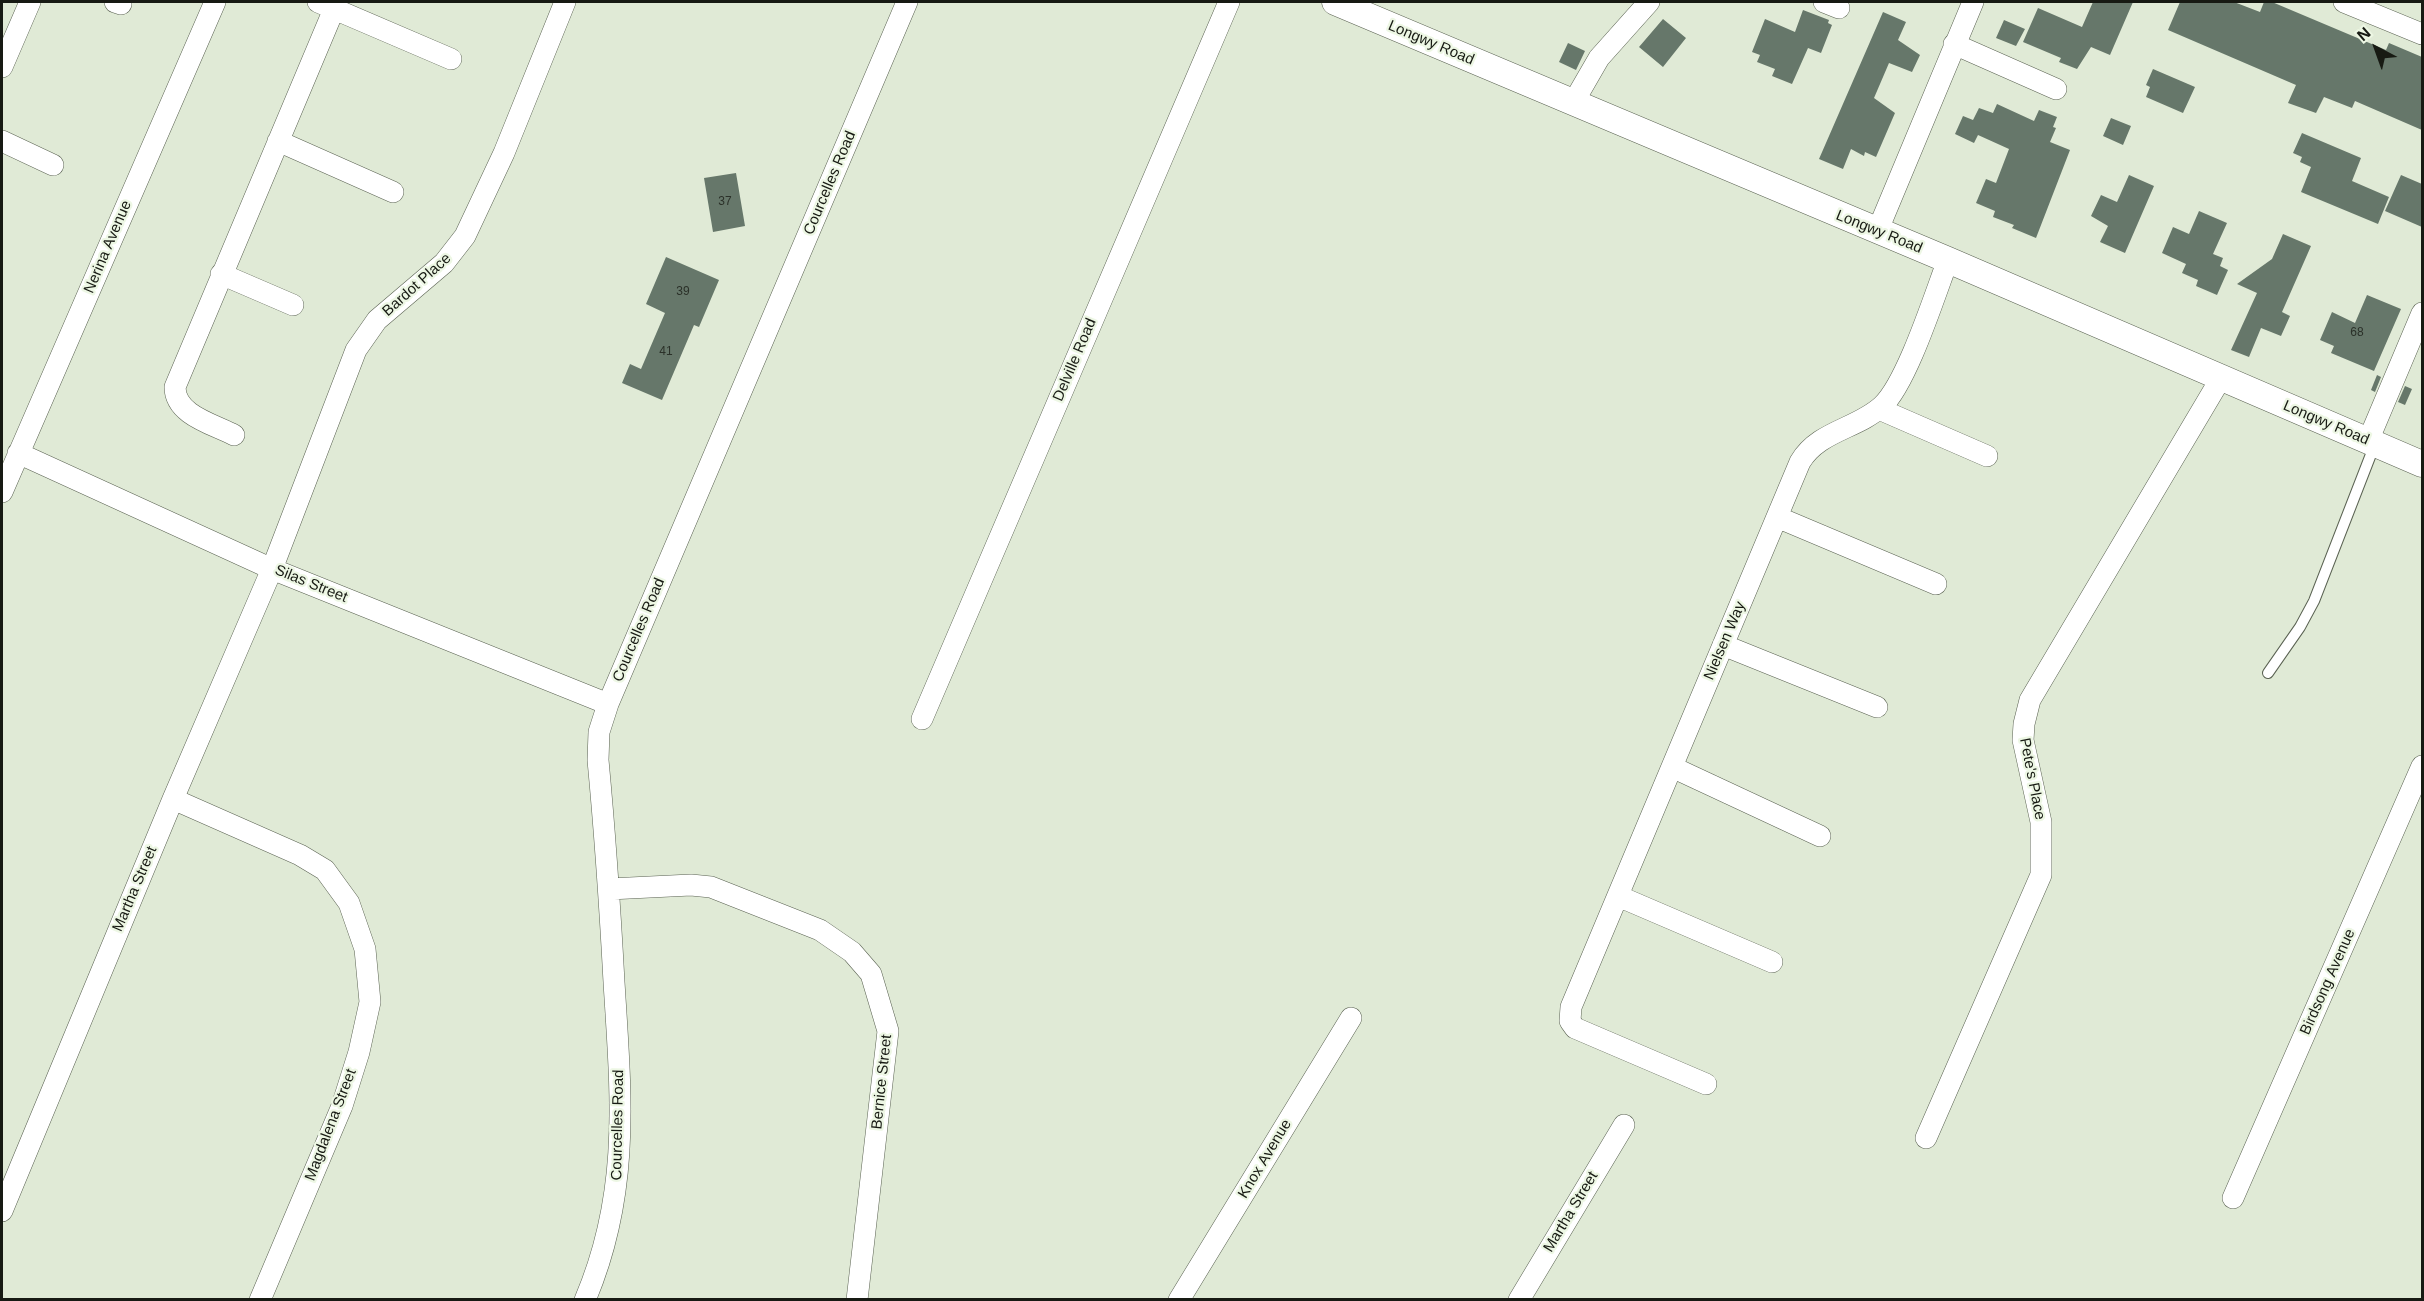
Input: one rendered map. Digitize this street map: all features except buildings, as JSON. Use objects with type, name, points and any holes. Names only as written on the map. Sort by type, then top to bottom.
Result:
[{"type":"street","points":[[2,67],[30,2]]},
{"type":"street","name":"Nerina Avenue","points":[[2,492],[214,2]]},
{"type":"street","name":"Bardot Place","points":[[272,568],[356,350],[377,320],[444,263],[465,236],[504,153],[565,2]]},
{"type":"street","name":"Courcelles Road","points":[[585,1299],[599,1268],[618,1188],[622,1101],[609,889],[598,760],[599,732],[608,704],[907,2]]},
{"type":"street","name":"Delville Road","points":[[922,719],[1229,2]]},
{"type":"street","name":"Longwy Road","points":[[1335,2],[1948,260],[2422,464]]},
{"type":"street","points":[[1573,103],[1599,58],[1649,2]]},
{"type":"street","points":[[1877,232],[1973,2]]},
{"type":"street","points":[[2344,2],[2422,34]]},
{"type":"street","points":[[234,435],[186,411],[175,396],[175,387],[278,141],[330,4],[450,59]]},
{"type":"street","points":[[1954,44],[2056,89]]},
{"type":"street","points":[[2,141],[53,165]]},
{"type":"street","points":[[278,141],[393,192]]},
{"type":"street","name":"Nielsen Way","points":[[1706,1084],[1575,1028],[1570,1021],[1571,1007],[1800,462],[1812,446],[1879,409],[1896,387],[1928,315],[1948,260]]},
{"type":"street","points":[[221,274],[293,305]]},
{"type":"street","points":[[2372,443],[2422,313]]},
{"type":"street","name":"Pete's Place","points":[[1926,1138],[2040,875],[2043,851],[2041,822],[2023,740],[2030,700],[2221,378]]},
{"type":"street","points":[[1879,409],[1987,456]]},
{"type":"street","name":"Silas Street","points":[[18,453],[272,568],[608,704]]},
{"type":"street","points":[[1777,517],[1936,585]]},
{"type":"street","name":"Martha Street","points":[[2,1211],[272,568]]},
{"type":"street","points":[[1724,645],[1877,707]]},
{"type":"street","name":"Birdsong Avenue","points":[[2233,1198],[2422,766]]},
{"type":"street","points":[[1672,767],[1820,836]]},
{"type":"street","name":"Magdalena Street","points":[[173,800],[300,855],[325,870],[349,903],[366,949],[370,1002],[359,1052],[342,1107],[260,1299]]},
{"type":"street","name":"Bernice Street","points":[[609,889],[691,885],[711,887],[820,930],[852,952],[871,974],[888,1031],[857,1299]]},
{"type":"street","points":[[1618,896],[1772,962]]},
{"type":"street","name":"Knox Avenue","points":[[1179,1299],[1351,1018]]},
{"type":"street","name":"Martha Street","points":[[1519,1299],[1624,1125]]},
{"type":"lane","points":[[2268,673],[2300,627],[2314,601],[2372,443]]}]
